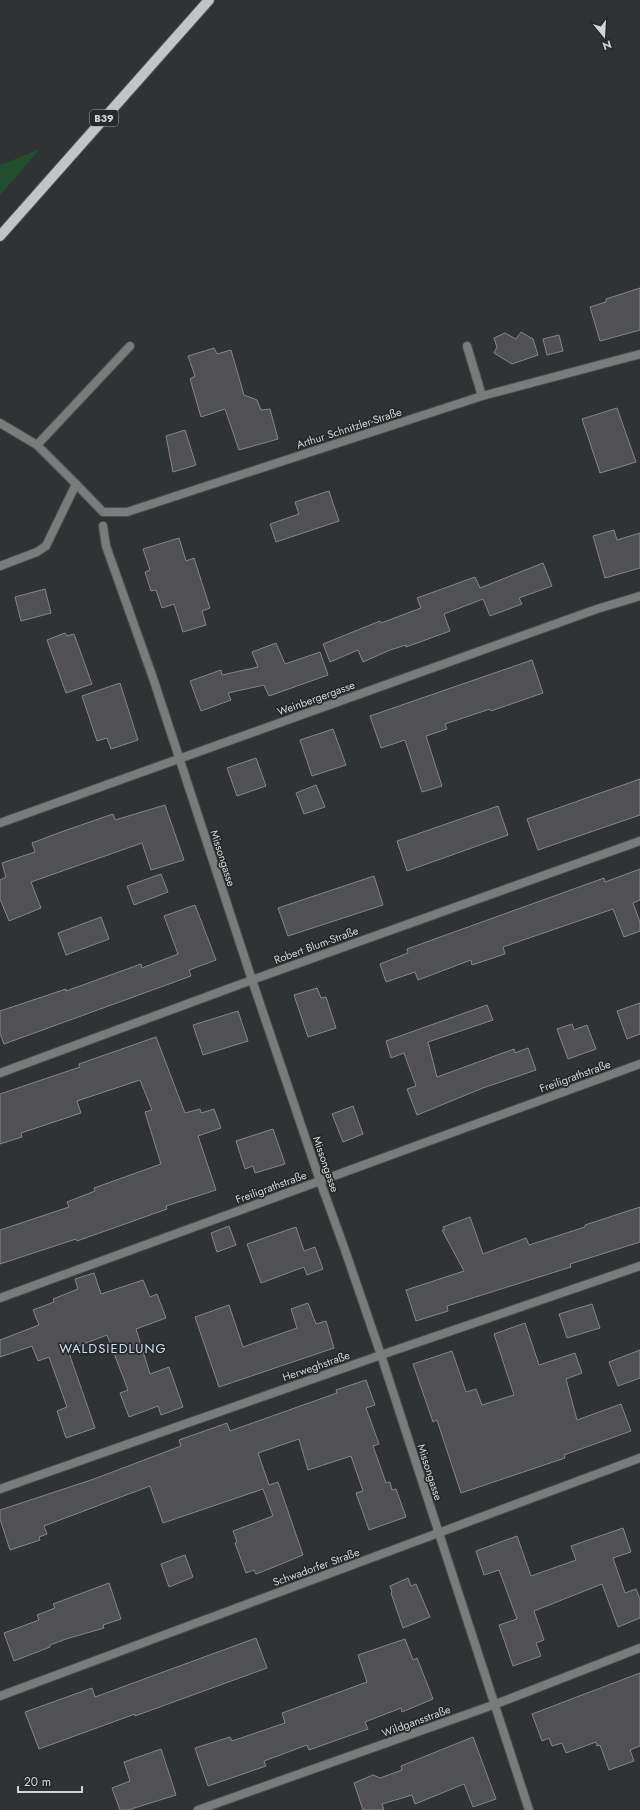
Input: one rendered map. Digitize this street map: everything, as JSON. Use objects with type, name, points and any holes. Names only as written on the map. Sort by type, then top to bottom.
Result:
[{"type":"main road","name":"B39","points":[[0,236],[209,0]]},
{"type":"street","points":[[37,445],[130,346]]},
{"type":"street","points":[[467,346],[482,396]]},
{"type":"street","name":"Arthur Schnitzler-Straße","points":[[0,423],[37,445],[103,512],[127,512],[482,396],[640,354]]},
{"type":"street","points":[[0,566],[38,552],[46,546],[76,484]]},
{"type":"street","name":"Missongasse","points":[[103,526],[106,546],[153,678],[252,980],[381,1355],[438,1533],[530,1810]]},
{"type":"street","name":"Weinbergergasse","points":[[0,823],[590,612],[640,596]]},
{"type":"street","name":"Robert Blum-Straße","points":[[0,1073],[252,980],[640,841]]},
{"type":"street","name":"Freiligrathstraße","points":[[0,1298],[640,1064]]},
{"type":"street","name":"Herweghstraße","points":[[0,1489],[640,1266]]},
{"type":"street","name":"Schwadorfer Straße","points":[[0,1696],[640,1458]]},
{"type":"street","name":"Wildgansstraße","points":[[198,1810],[496,1704],[640,1648]]},
{"type":"green space","points":[[40,149],[0,195],[0,165]]},
{"type":"building","points":[[640,288],[640,330],[600,341],[590,307],[606,302],[606,299]]},
{"type":"building","points":[[521,332],[533,339],[538,355],[512,364],[494,353],[497,347],[494,338],[505,333],[516,339]]},
{"type":"building","points":[[559,335],[563,351],[547,355],[543,339]]},
{"type":"building","points":[[214,348],[217,354],[231,350],[244,395],[257,400],[261,410],[270,409],[278,439],[239,450],[225,409],[201,417],[190,379],[195,376],[188,356]]},
{"type":"building","points":[[617,408],[636,462],[600,473],[582,419]]},
{"type":"building","points":[[185,430],[196,465],[173,472],[166,436]]},
{"type":"building","points":[[329,491],[339,521],[276,542],[270,524],[299,514],[295,502]]},
{"type":"building","points":[[614,530],[617,540],[640,533],[640,568],[605,578],[593,536]]},
{"type":"building","points":[[179,538],[186,561],[194,558],[210,608],[202,611],[206,625],[183,632],[174,604],[162,608],[156,590],[151,591],[145,572],[150,570],[143,549]]},
{"type":"building","points":[[543,563],[552,586],[519,598],[522,604],[490,616],[483,599],[444,614],[450,631],[406,647],[406,645],[390,650],[363,662],[358,650],[330,662],[323,644],[380,621],[381,623],[421,608],[417,598],[475,577],[480,588]]},
{"type":"building","points":[[45,589],[51,613],[21,621],[15,597]]},
{"type":"building","points":[[65,633],[67,636],[74,634],[92,684],[66,693],[47,640]]},
{"type":"building","points":[[276,643],[285,664],[320,652],[328,675],[269,696],[264,685],[228,693],[231,700],[201,711],[190,681],[221,670],[222,675],[258,667],[252,652]]},
{"type":"building","points":[[532,660],[543,693],[491,711],[490,709],[445,724],[447,729],[426,736],[442,786],[422,792],[405,740],[381,748],[370,716]]},
{"type":"building","points":[[120,683],[138,740],[111,749],[107,738],[97,741],[82,696]]},
{"type":"building","points":[[333,729],[346,765],[312,776],[300,740]]},
{"type":"building","points":[[256,758],[266,786],[237,796],[227,768]]},
{"type":"building","points":[[640,779],[640,815],[538,850],[527,819]]},
{"type":"building","points":[[316,785],[325,807],[304,814],[296,793]]},
{"type":"building","points":[[165,805],[184,860],[151,870],[142,843],[31,882],[41,908],[9,921],[0,899],[0,880],[6,877],[2,863],[35,852],[32,843],[61,832],[113,814],[115,820]]},
{"type":"building","points":[[498,806],[508,835],[407,871],[397,841]]},
{"type":"building","points":[[640,869],[640,900],[633,903],[640,922],[640,931],[624,937],[613,909],[503,947],[505,954],[472,965],[471,960],[418,980],[415,972],[386,982],[380,964],[408,953],[407,949],[604,878],[605,882]]},
{"type":"building","points":[[161,874],[168,892],[134,905],[127,886]]},
{"type":"building","points":[[374,876],[383,905],[288,936],[278,908]]},
{"type":"building","points":[[195,905],[216,960],[189,970],[191,976],[4,1044],[0,1033],[0,1011],[66,989],[66,991],[141,964],[142,968],[178,954],[164,916]]},
{"type":"building","points":[[101,917],[109,939],[66,955],[58,933]]},
{"type":"building","points":[[317,988],[321,998],[326,997],[336,1028],[308,1037],[294,995]]},
{"type":"building","points":[[640,1003],[640,1034],[627,1039],[617,1011]]},
{"type":"building","points":[[487,1005],[493,1020],[428,1042],[437,1077],[514,1049],[515,1053],[528,1048],[536,1070],[483,1088],[417,1115],[407,1089],[416,1086],[404,1053],[391,1058],[386,1041]]},
{"type":"building","points":[[238,1011],[248,1041],[203,1055],[193,1025]]},
{"type":"building","points":[[572,1024],[574,1030],[587,1025],[596,1049],[568,1059],[557,1029]]},
{"type":"building","points":[[156,1037],[185,1113],[200,1109],[201,1113],[214,1109],[221,1128],[198,1136],[216,1190],[166,1206],[167,1209],[77,1241],[76,1239],[0,1264],[0,1230],[69,1207],[67,1202],[95,1191],[94,1188],[161,1164],[145,1112],[152,1110],[140,1080],[77,1101],[81,1113],[21,1133],[22,1137],[0,1144],[0,1094],[80,1067],[79,1064]]},
{"type":"building","points":[[353,1106],[363,1134],[343,1142],[332,1114]]},
{"type":"building","points":[[273,1129],[285,1164],[255,1173],[253,1166],[245,1169],[236,1141]]},
{"type":"building","points":[[640,1207],[640,1242],[570,1264],[571,1267],[447,1306],[448,1311],[416,1321],[406,1290],[464,1271],[442,1230],[445,1230],[443,1227],[470,1217],[483,1254],[526,1238],[529,1245]]},
{"type":"building","points":[[229,1226],[236,1245],[217,1252],[211,1233]]},
{"type":"building","points":[[296,1227],[304,1251],[315,1247],[323,1269],[307,1275],[304,1267],[261,1283],[247,1244]]},
{"type":"building","points":[[94,1273],[101,1294],[143,1280],[150,1297],[157,1294],[166,1318],[136,1329],[150,1374],[169,1367],[183,1407],[161,1415],[158,1406],[129,1417],[120,1393],[128,1390],[107,1335],[68,1350],[95,1428],[66,1438],[57,1411],[67,1407],[49,1357],[38,1361],[32,1346],[0,1357],[0,1340],[39,1325],[33,1310],[54,1302],[53,1299],[78,1289],[75,1279]]},
{"type":"building","points":[[308,1303],[316,1324],[326,1321],[334,1348],[219,1387],[195,1317],[229,1305],[243,1347],[297,1328],[291,1309]]},
{"type":"building","points":[[592,1304],[600,1328],[567,1338],[559,1314]]},
{"type":"building","points":[[525,1323],[539,1365],[575,1353],[582,1373],[566,1379],[577,1420],[621,1404],[631,1431],[564,1455],[565,1458],[461,1493],[437,1420],[433,1422],[413,1364],[452,1351],[466,1392],[476,1389],[482,1405],[514,1395],[494,1334]]},
{"type":"building","points":[[640,1350],[640,1378],[618,1386],[609,1362]]},
{"type":"building","points":[[366,1380],[375,1405],[366,1408],[379,1444],[373,1446],[386,1483],[390,1482],[392,1490],[396,1489],[406,1517],[369,1530],[356,1493],[363,1491],[351,1456],[308,1470],[299,1439],[258,1453],[269,1485],[278,1482],[303,1555],[256,1574],[254,1570],[246,1573],[235,1543],[237,1542],[233,1531],[273,1516],[263,1489],[163,1523],[150,1486],[44,1526],[47,1534],[39,1537],[40,1540],[10,1550],[0,1519],[0,1510],[94,1479],[181,1446],[179,1440],[227,1423],[230,1431],[337,1393],[336,1390]]},
{"type":"building","points":[[623,1528],[631,1552],[613,1558],[625,1593],[636,1589],[640,1599],[640,1618],[618,1627],[602,1584],[534,1611],[544,1640],[536,1643],[541,1656],[513,1666],[499,1625],[517,1619],[499,1570],[484,1575],[476,1551],[517,1536],[531,1576],[576,1560],[571,1546]]},
{"type":"building","points":[[185,1555],[193,1577],[169,1587],[161,1564]]},
{"type":"building","points":[[408,1578],[411,1586],[416,1584],[430,1617],[403,1628],[390,1586]]},
{"type":"building","points":[[109,1583],[121,1619],[103,1625],[104,1628],[66,1639],[14,1661],[4,1633],[39,1620],[37,1615],[55,1608],[53,1604]]},
{"type":"building","points":[[256,1638],[267,1668],[39,1749],[25,1712],[92,1688],[95,1697]]},
{"type":"building","points":[[405,1639],[413,1660],[417,1658],[433,1699],[402,1712],[401,1708],[365,1722],[368,1729],[309,1750],[307,1745],[264,1761],[266,1766],[208,1786],[195,1748],[230,1737],[232,1741],[285,1723],[282,1713],[367,1682],[358,1655]]},
{"type":"building","points":[[640,1673],[640,1746],[630,1750],[634,1761],[609,1770],[600,1745],[597,1746],[596,1742],[566,1753],[562,1743],[552,1746],[549,1738],[542,1741],[532,1714]]},
{"type":"building","points":[[473,1737],[496,1799],[473,1807],[464,1784],[415,1804],[412,1795],[382,1804],[384,1810],[363,1810],[354,1783],[373,1775],[380,1778],[402,1770],[401,1766]]},
{"type":"building","points":[[161,1749],[176,1795],[128,1810],[120,1810],[112,1788],[130,1781],[124,1762]]},
{"type":"district","name":"WALDSIEDLUNG","points":[[113,1348]]}]
